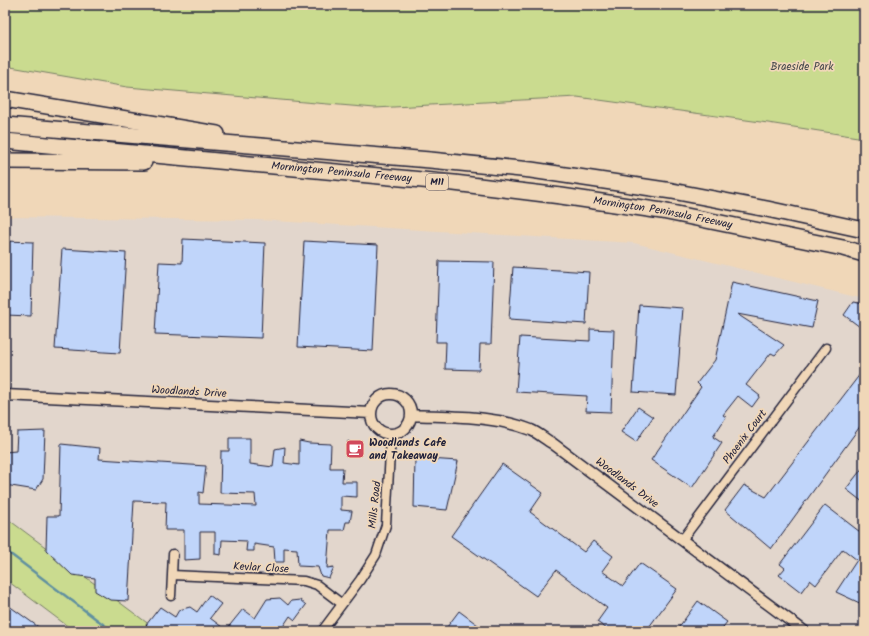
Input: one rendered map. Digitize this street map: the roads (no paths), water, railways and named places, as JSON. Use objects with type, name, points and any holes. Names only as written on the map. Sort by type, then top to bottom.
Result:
[{"type":"highway","points":[[5,99],[246,138],[495,164],[565,174]]},
{"type":"highway","name":"Mornington Peninsula Freeway","points":[[5,125],[430,160],[565,174],[686,193],[864,230]]},
{"type":"highway","name":"Mornington Peninsula Freeway","points":[[5,141],[454,183],[561,196],[662,211],[843,248],[864,254]]},
{"type":"highway","points":[[5,161],[252,164]]},
{"type":"street","name":"Phoenix Court","points":[[682,540],[826,348]]},
{"type":"street","points":[[386,394],[392,394],[403,398],[411,409],[411,415],[407,426],[402,431],[392,434],[385,433],[375,427],[372,421],[371,413],[374,402],[386,394]]},
{"type":"street","name":"Woodlands Drive","points":[[5,395],[371,413]]},
{"type":"street","name":"Woodlands Drive","points":[[411,415],[486,418],[508,422],[532,430],[552,443],[804,631]]},
{"type":"street","name":"Mills Road","points":[[322,631],[360,580],[376,555],[386,525],[392,434]]},
{"type":"street","points":[[171,596],[173,554]]},
{"type":"street","name":"Kevlar Close","points":[[172,575],[304,581],[316,585],[342,604]]},
{"type":"waterway","points":[[5,550],[112,631]]},
{"type":"place","name":"Woodlands Cafe and Takeaway","points":[[355,449]]},
{"type":"park label","name":"Braeside Park","points":[[802,67]]}]
